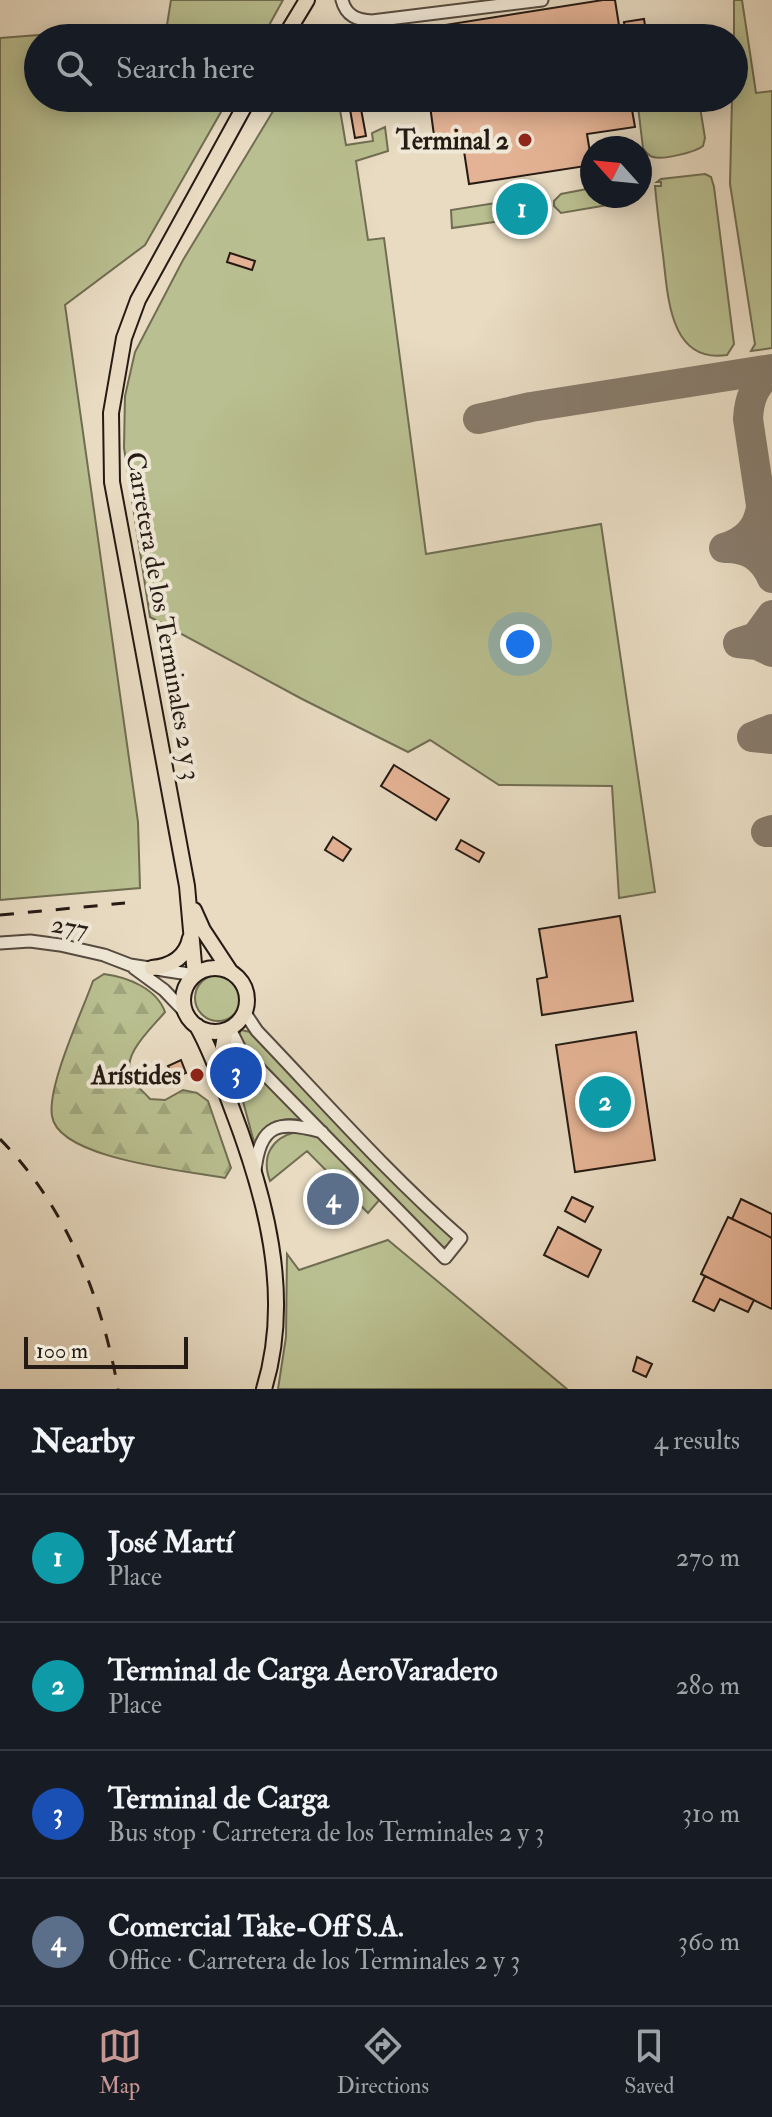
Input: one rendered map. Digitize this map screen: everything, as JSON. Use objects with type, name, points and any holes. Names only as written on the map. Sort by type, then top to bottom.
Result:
[{"type":"main road","points":[[292,24],[307,0]]},
{"type":"main road","name":"Carretera de los Terminales 2 y 3","points":[[230,971],[196,917],[187,886],[112,482],[111,413],[124,338],[138,300],[241,112]]},
{"type":"main road","name":"Carretera de los Terminales 2 y 3","points":[[187,886],[195,975]]},
{"type":"main road","points":[[152,968],[171,964],[182,956],[187,949],[190,929]]},
{"type":"main road","points":[[234,1114],[223,1047],[228,1029],[245,1013],[247,998],[245,987],[230,971],[208,968],[195,975],[184,993],[186,1013],[197,1026],[234,1114],[255,1172],[268,1229],[275,1273],[275,1333],[264,1389]]},
{"type":"main road","points":[[197,1026],[212,1031],[228,1029]]},
{"type":"street","points":[[342,0],[349,14],[372,21],[542,0]]},
{"type":"street","name":"277","points":[[0,943],[30,941],[60,945],[104,955],[130,965],[195,975]]},
{"type":"street","name":"277","points":[[130,965],[164,990],[186,1013]]},
{"type":"street","points":[[228,1029],[240,1049],[445,1258],[461,1238],[361,1141],[257,1031],[245,1013]]},
{"type":"street","points":[[255,1172],[257,1150],[264,1136],[278,1126],[296,1125],[323,1132]]},
{"type":"green space","points":[[171,0],[283,0],[270,24],[167,24]]},
{"type":"green space","points":[[734,0],[742,0],[746,24],[734,24]]},
{"type":"green space","points":[[24,36],[24,112],[221,112],[145,245],[65,305],[138,822],[140,888],[0,900],[0,38]]},
{"type":"green space","points":[[748,40],[756,93],[772,91],[772,348],[751,351],[755,344],[730,184],[732,112],[748,112]]},
{"type":"green space","points":[[273,112],[340,112],[346,145],[373,141],[372,133],[385,127],[388,151],[356,161],[368,240],[384,238],[426,554],[601,524],[655,892],[619,898],[612,786],[499,785],[430,740],[408,752],[150,617],[124,448],[125,396],[135,352],[183,260]]},
{"type":"green space","points":[[639,112],[701,112],[705,138],[703,146],[694,151],[652,156],[652,136],[642,136]]},
{"type":"green space","points":[[705,174],[711,177],[714,187],[734,344],[727,355],[708,355],[693,349],[683,338],[675,323],[667,289],[655,186],[661,186],[661,182],[657,182],[661,179]]},
{"type":"green space","points":[[580,190],[580,208],[590,208],[561,213],[554,206],[554,201],[561,194]]},
{"type":"green space","points":[[534,197],[543,205],[537,216],[452,228],[451,210]]},
{"type":"green space","points":[[104,974],[140,986],[161,1004],[165,1012],[133,1052],[129,1070],[132,1079],[150,1099],[165,1100],[183,1090],[197,1093],[208,1101],[231,1168],[225,1178],[156,1167],[100,1153],[76,1143],[60,1131],[52,1116],[52,1103],[60,1068],[93,981]]},
{"type":"green space","points":[[218,975],[234,982],[241,998],[234,1014],[218,1021],[202,1014],[195,998],[202,982]]},
{"type":"green space","points":[[241,1030],[250,1032],[373,1161],[452,1235],[448,1247],[442,1247],[433,1240],[241,1043],[238,1037]]},
{"type":"green space","points":[[229,1049],[306,1121],[282,1120],[266,1132],[255,1146]]},
{"type":"green space","points":[[296,1132],[325,1140],[381,1198],[368,1213],[307,1151],[270,1181],[267,1164],[270,1150],[280,1139]]},
{"type":"green space","points":[[388,1240],[567,1389],[278,1389],[286,1337],[287,1254],[299,1270]]},
{"type":"building","points":[[615,0],[619,24],[451,24]]},
{"type":"building","points":[[644,19],[645,24],[624,24]]},
{"type":"building","points":[[350,112],[362,112],[366,136],[355,138]]},
{"type":"building","name":"Terminal 2","points":[[431,112],[632,112],[635,127],[580,136],[580,167],[469,184],[462,138],[435,143]]},
{"type":"building","points":[[230,253],[255,261],[252,270],[227,262]]},
{"type":"building","points":[[394,765],[449,799],[436,820],[381,786]]},
{"type":"building","points":[[333,837],[351,849],[343,861],[325,850]]},
{"type":"building","points":[[461,840],[484,853],[479,862],[456,849]]},
{"type":"building","points":[[620,916],[633,1001],[542,1015],[537,979],[547,977],[539,929]]},
{"type":"building","points":[[636,1032],[655,1160],[575,1172],[556,1045]]},
{"type":"building","points":[[181,1060],[186,1073],[173,1078],[168,1066]]},
{"type":"building","points":[[337,1185],[346,1194],[329,1211],[332,1214],[326,1220],[314,1208]]},
{"type":"building","points":[[572,1197],[593,1207],[585,1222],[565,1211]]},
{"type":"building","points":[[741,1199],[772,1214],[772,1238],[732,1219]]},
{"type":"building","points":[[728,1217],[772,1238],[772,1309],[701,1274]]},
{"type":"building","points":[[558,1227],[601,1250],[588,1277],[544,1255]]},
{"type":"building","points":[[705,1276],[754,1300],[748,1312],[720,1299],[714,1311],[693,1301]]},
{"type":"building","points":[[637,1357],[652,1364],[646,1377],[633,1371]]},
{"type":"taxiway","points":[[478,419],[531,407],[772,369]]},
{"type":"taxiway","points":[[772,371],[754,392],[748,419],[772,578]]},
{"type":"taxiway","points":[[761,507],[757,522],[749,534],[724,548],[740,549],[753,555],[764,564],[772,578]]},
{"type":"taxiway","points":[[772,615],[756,637],[738,643],[757,645],[772,652]]},
{"type":"taxiway","points":[[772,729],[752,737],[772,739]]},
{"type":"taxiway","points":[[772,830],[766,832],[772,832]]},
{"type":"railway","points":[[0,915],[125,903]]},
{"type":"railway","points":[[0,1139],[44,1194],[78,1255],[102,1321],[118,1389]]},
{"type":"place","name":"Terminal 2","points":[[525,140]]},
{"type":"place","name":"José Martí","points":[[522,209]]},
{"type":"place","name":"Terminal de Carga","points":[[236,1073]]},
{"type":"place","name":"Arístides","points":[[197,1075]]},
{"type":"place","name":"Terminal de Carga AeroVaradero","points":[[605,1102]]},
{"type":"place","name":"Comercial Take-Off S.A.","points":[[333,1199]]}]
